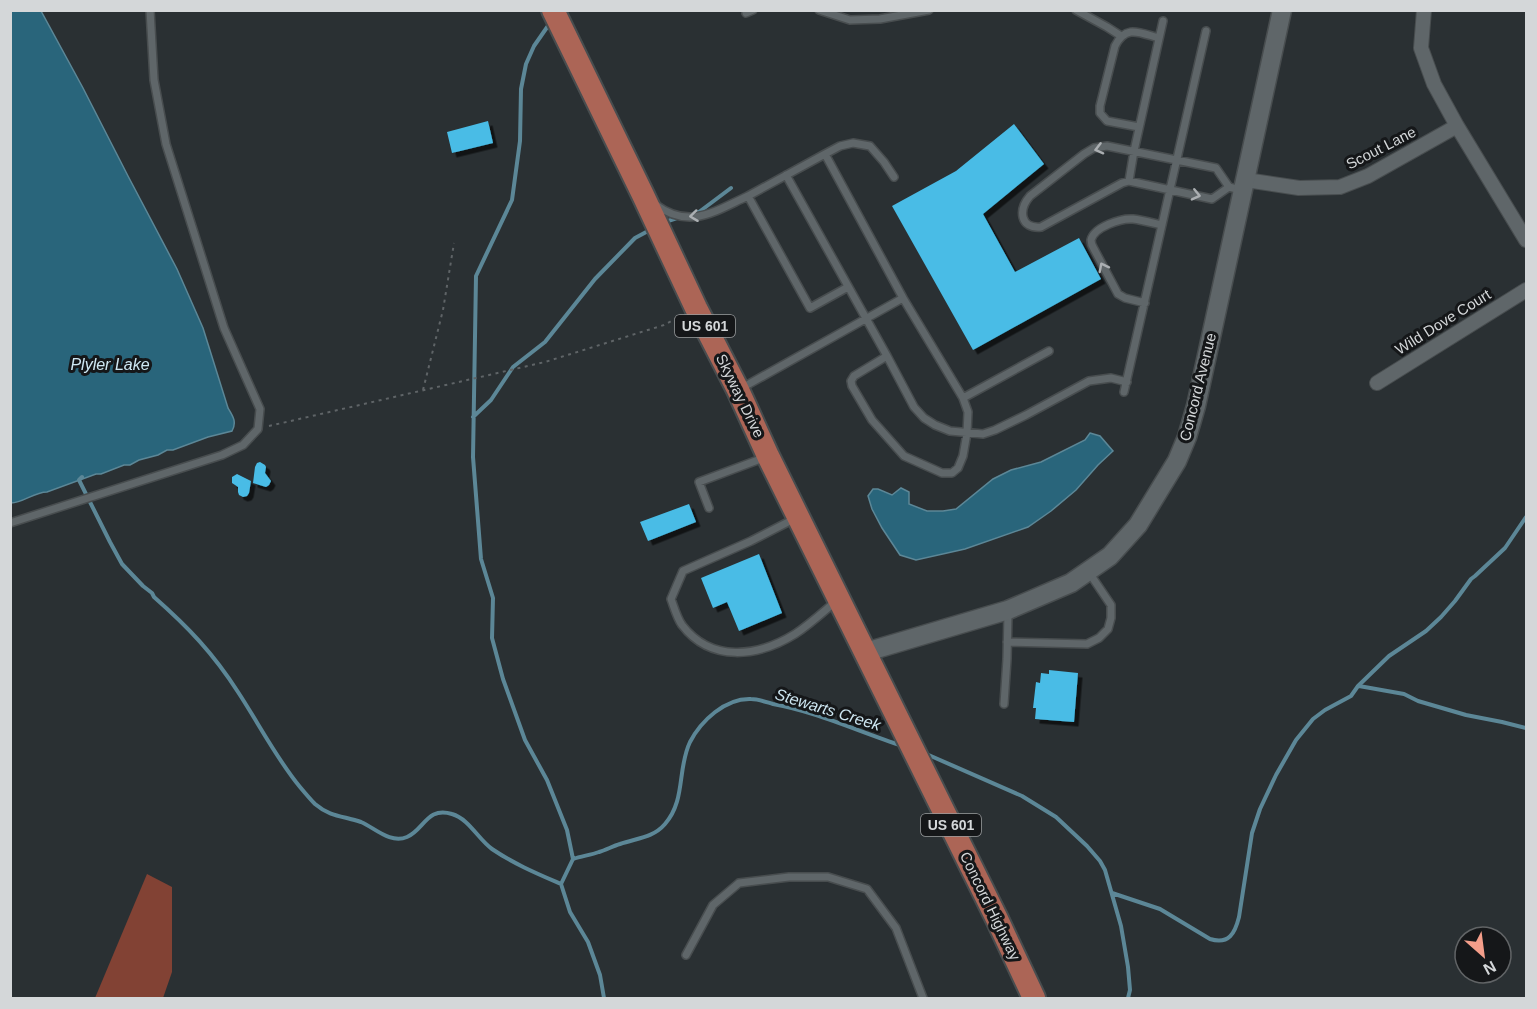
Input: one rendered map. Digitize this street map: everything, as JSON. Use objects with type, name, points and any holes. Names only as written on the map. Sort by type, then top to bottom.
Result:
[{"type":"highway","name":"Skyway Drive","points":[[553,10],[768,456],[866,652]]},
{"type":"highway","name":"Concord Highway","points":[[866,652],[1034,999]]},
{"type":"street","name":"Concord Avenue","points":[[866,652],[1008,610],[1071,583],[1110,556],[1138,525],[1177,461],[1188,437],[1197,406],[1240,186],[1282,10]]},
{"type":"street","points":[[1424,10],[1421,48],[1434,84],[1527,240]]},
{"type":"street","name":"Scout Lane","points":[[1240,186],[1340,187],[1368,176],[1457,126]]},
{"type":"street","name":"Wild Dove Court","points":[[1377,383],[1527,290]]},
{"type":"lane","points":[[10,523],[222,455],[243,445],[258,429],[260,409],[224,328],[166,144],[154,80],[150,10]]},
{"type":"lane","points":[[819,10],[850,20],[880,19],[929,10]]},
{"type":"lane","points":[[1076,10],[1121,36]]},
{"type":"lane","points":[[1129,181],[1163,21]]},
{"type":"lane","points":[[1125,392],[1206,31]]},
{"type":"lane","points":[[1139,127],[1107,121],[1100,113],[1100,106],[1115,46],[1121,36],[1130,32],[1159,38]]},
{"type":"lane","points":[[643,195],[663,210],[686,218],[698,217],[748,196],[840,146],[853,143],[870,146],[894,177]]},
{"type":"lane","points":[[1107,146],[1216,168],[1240,186],[1212,199],[1129,181],[1041,227],[1032,228],[1023,219],[1023,203],[1030,196],[1084,154],[1095,148],[1107,146]]},
{"type":"lane","points":[[825,154],[903,298],[963,398],[968,411],[967,433],[963,456],[958,468],[952,472],[942,473],[904,456],[872,420],[852,386],[851,381],[854,376],[887,356]]},
{"type":"lane","points":[[786,175],[914,407],[924,418],[935,425],[950,431],[982,434],[1026,415],[1089,381],[1111,378],[1127,382]]},
{"type":"lane","points":[[748,196],[810,308],[848,287]]},
{"type":"lane","points":[[1144,303],[1118,294],[1091,243],[1091,238],[1106,225],[1120,220],[1132,219],[1162,225]]},
{"type":"lane","points":[[738,390],[903,298]]},
{"type":"lane","points":[[963,398],[1049,351]]},
{"type":"lane","points":[[709,508],[699,482],[768,456]]},
{"type":"lane","points":[[799,517],[683,571],[671,599],[681,624],[702,644],[730,654],[762,650],[795,634],[839,598]]},
{"type":"lane","points":[[1007,642],[1088,644],[1099,638],[1108,629],[1111,605],[1088,571]]},
{"type":"lane","points":[[1004,704],[1008,610]]},
{"type":"lane","points":[[686,955],[713,905],[739,883],[789,877],[828,877],[867,889],[896,928],[923,999]]},
{"type":"path","points":[[423,390],[443,310],[454,243]]},
{"type":"path","points":[[258,429],[545,362],[664,325],[696,308]]},
{"type":"shaded area","points":[[147,874],[172,887],[172,972],[163,998],[95,998]]},
{"type":"water","name":"Plyler Lake","points":[[10,11],[41,11],[83,88],[177,269],[203,328],[234,422],[232,431],[167,450],[130,465],[124,465],[11,503]]},
{"type":"water","points":[[1090,433],[1100,436],[1113,451],[1076,490],[1028,527],[965,549],[916,560],[900,555],[872,509],[868,496],[873,489],[892,495],[901,488],[909,492],[909,504],[927,511],[956,509],[993,479],[1011,470],[1041,462],[1085,440]]},
{"type":"building","points":[[488,121],[493,143],[452,153],[447,132]]},
{"type":"building","points":[[1014,124],[1044,164],[983,214],[1015,272],[1079,238],[1101,279],[973,350],[892,206],[956,171]]},
{"type":"building","points":[[260,462],[265,465],[265,473],[271,481],[266,487],[253,483],[255,467]]},
{"type":"building","points":[[237,474],[251,481],[247,496],[239,495],[238,487],[232,483],[232,477]]},
{"type":"building","points":[[689,504],[696,522],[648,541],[640,522]]},
{"type":"building","points":[[759,554],[782,613],[739,631],[727,602],[713,608],[701,578]]},
{"type":"building","points":[[1049,670],[1078,673],[1074,722],[1035,719],[1036,708],[1033,708],[1036,682],[1040,683],[1041,673],[1049,674]]},
{"type":"waterway","points":[[550,23],[534,46],[526,64],[521,89],[520,141],[512,200],[476,276],[473,457],[481,559],[493,598],[492,638],[503,679],[525,740],[547,780],[567,830],[573,859]]},
{"type":"waterway","points":[[693,214],[731,188]]},
{"type":"waterway","points":[[665,222],[680,217]]},
{"type":"waterway","points":[[473,417],[491,400],[513,367],[545,342],[595,279],[635,238],[650,230]]},
{"type":"waterway","points":[[82,477],[79,480],[122,564],[209,653],[229,678],[283,764],[315,804],[337,816],[361,822],[389,837],[401,839],[413,834],[426,820],[437,813],[452,814],[463,820],[492,849],[561,884]]},
{"type":"waterway","points":[[1112,893],[1160,909],[1210,939],[1222,940],[1230,936],[1239,917],[1252,833],[1260,809],[1296,740],[1313,719],[1351,696],[1358,686],[1389,656],[1426,631],[1441,617],[1471,579],[1505,548],[1526,517]]},
{"type":"waterway","points":[[1359,686],[1404,694],[1418,701],[1466,715],[1526,728]]},
{"type":"waterway","name":"Stewarts Creek","points":[[604,998],[600,975],[588,942],[570,912],[561,884],[573,859],[650,835],[665,824],[676,805],[690,742],[715,712],[732,702],[751,699],[806,712],[903,746]]},
{"type":"waterway","name":"Stewarts Creek","points":[[924,753],[1022,796],[1056,817],[1100,861],[1105,870],[1121,926],[1128,967],[1130,990],[1128,998]]}]
